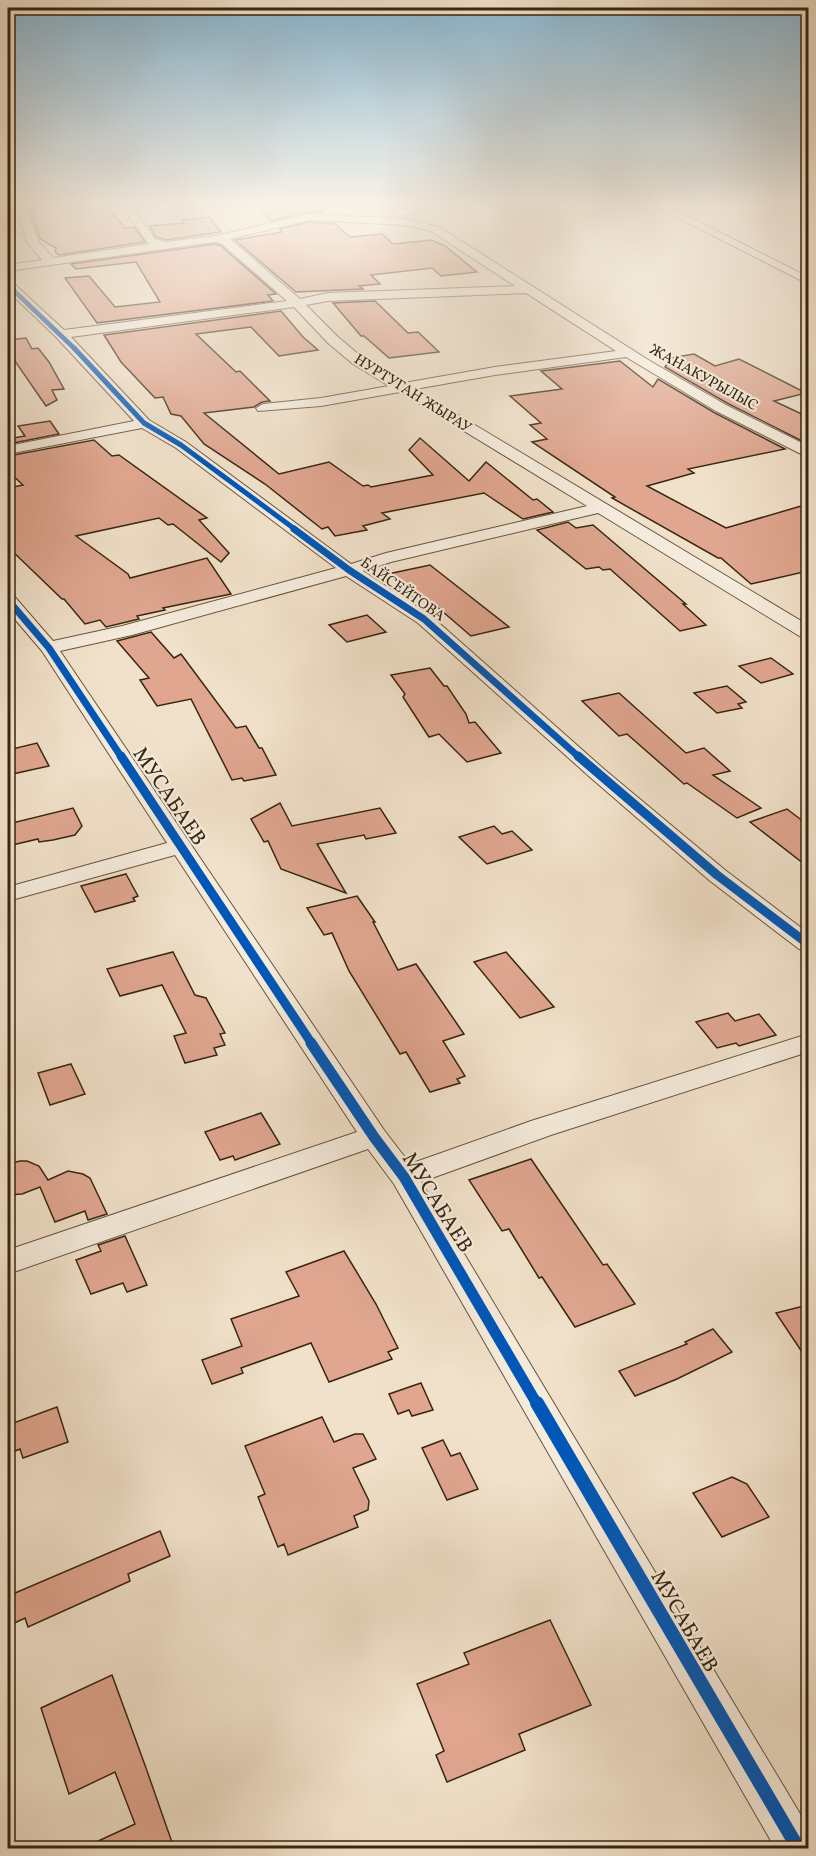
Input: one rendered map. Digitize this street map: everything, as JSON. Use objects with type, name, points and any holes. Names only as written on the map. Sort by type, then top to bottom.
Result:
[{"type":"street","name":"БАЙСЕЙТОВА","points":[[14,291],[61,334],[144,423],[181,445],[349,570],[424,619],[598,774],[691,853],[808,944]]},
{"type":"street","name":"НУРТУГАН ЖЫРАУ","points":[[283,291],[358,361],[808,633]]},
{"type":"street","points":[[391,295],[411,291]]},
{"type":"street","points":[[61,334],[328,297],[493,291]]},
{"type":"street","name":"ЖАНАКУРЫЛЫС","points":[[533,291],[629,353],[721,408],[808,452]]},
{"type":"street","points":[[263,408],[404,388],[495,371],[629,353]]},
{"type":"street","points":[[8,450],[144,423]]},
{"type":"street","points":[[49,648],[125,631],[386,558],[599,508]]},
{"type":"street","name":"МУСАБАЕВ","points":[[8,600],[49,648],[374,1137],[404,1177],[798,1848]]},
{"type":"street","points":[[8,894],[182,846]]},
{"type":"street","points":[[404,1177],[541,1128],[808,1043]]},
{"type":"street","points":[[8,1262],[374,1137]]},
{"type":"building","points":[[74,291],[101,291],[115,307],[160,302],[153,291],[272,291],[276,294],[268,295],[273,301],[97,323]]},
{"type":"building","points":[[294,291],[327,291],[296,292]]},
{"type":"building","points":[[375,301],[408,333],[418,332],[439,352],[389,358],[364,336],[361,336],[333,303]]},
{"type":"building","points":[[281,311],[303,337],[318,350],[279,356],[251,327],[196,334],[236,372],[240,371],[270,401],[262,402],[254,407],[204,413],[279,474],[329,462],[363,486],[371,487],[433,475],[409,450],[420,438],[469,481],[486,462],[533,500],[537,499],[553,512],[523,519],[484,493],[382,513],[390,519],[363,526],[367,530],[335,536],[328,527],[322,529],[265,484],[204,444],[181,416],[171,414],[163,397],[155,398],[121,362],[104,335]]},
{"type":"building","points":[[26,338],[32,349],[38,348],[49,362],[64,389],[52,390],[57,400],[46,406],[8,351],[8,340]]},
{"type":"building","points":[[694,354],[715,366],[739,359],[806,393],[774,401],[808,417],[808,444],[727,403],[665,367],[671,358]]},
{"type":"building","points":[[620,361],[653,387],[658,379],[715,413],[785,449],[688,469],[694,473],[647,486],[726,528],[808,504],[808,571],[751,584],[721,558],[612,498],[615,497],[532,442],[547,439],[530,425],[541,423],[510,396],[562,389],[541,371]]},
{"type":"building","points":[[50,421],[59,434],[8,444],[8,439],[25,436],[18,426]]},
{"type":"building","points":[[94,440],[112,456],[119,455],[207,518],[199,520],[229,553],[221,562],[173,524],[168,525],[159,518],[76,536],[128,574],[130,578],[207,558],[231,594],[163,608],[165,610],[137,616],[139,619],[106,627],[100,620],[85,624],[64,599],[8,547],[8,488],[23,485],[8,471],[8,456]]},
{"type":"building","points":[[568,522],[576,528],[593,525],[686,604],[683,604],[706,625],[680,631],[610,569],[603,570],[599,567],[586,569],[537,530]]},
{"type":"building","points":[[430,565],[509,627],[471,636],[428,599],[418,602],[388,574]]},
{"type":"building","points":[[367,615],[386,632],[347,642],[329,625]]},
{"type":"building","points":[[151,632],[174,658],[181,654],[236,728],[246,726],[259,748],[262,748],[276,775],[244,781],[242,778],[232,780],[191,699],[157,706],[140,680],[149,678],[117,641]]},
{"type":"building","points":[[771,658],[793,674],[761,683],[739,666]]},
{"type":"building","points":[[430,668],[444,686],[447,686],[466,714],[469,723],[475,722],[501,753],[467,762],[439,734],[429,737],[403,697],[405,694],[391,675]]},
{"type":"building","points":[[727,686],[746,702],[738,704],[742,708],[717,713],[694,693]]},
{"type":"building","points":[[619,693],[686,753],[704,748],[730,771],[713,775],[761,808],[737,818],[687,783],[684,784],[627,734],[619,736],[582,701]]},
{"type":"building","points":[[37,743],[49,766],[8,775],[8,750]]},
{"type":"building","points":[[280,803],[292,826],[380,808],[396,833],[366,839],[364,835],[317,844],[346,893],[281,869],[268,841],[264,842],[251,819]]},
{"type":"building","points":[[73,808],[82,826],[75,835],[39,842],[38,839],[8,846],[8,824]]},
{"type":"building","points":[[787,809],[808,825],[808,867],[750,822]]},
{"type":"building","points":[[494,826],[502,834],[512,831],[532,850],[487,864],[459,837]]},
{"type":"building","points":[[126,874],[138,896],[133,898],[135,901],[95,912],[81,886]]},
{"type":"building","points":[[357,896],[375,922],[373,922],[398,970],[416,964],[464,1034],[443,1041],[465,1076],[457,1079],[460,1083],[430,1092],[406,1052],[400,1054],[349,971],[332,933],[324,935],[307,908]]},
{"type":"building","points":[[173,952],[195,995],[206,998],[225,1033],[220,1034],[225,1045],[214,1048],[217,1055],[185,1063],[174,1036],[186,1033],[162,985],[120,996],[107,969]]},
{"type":"building","points":[[506,952],[554,1007],[520,1018],[474,962]]},
{"type":"building","points":[[728,1013],[735,1021],[759,1014],[776,1035],[739,1046],[736,1043],[717,1048],[696,1022]]},
{"type":"building","points":[[71,1064],[85,1094],[50,1105],[38,1073]]},
{"type":"building","points":[[261,1113],[280,1144],[235,1160],[233,1156],[220,1160],[205,1132]]},
{"type":"building","points":[[531,1159],[603,1265],[607,1264],[635,1304],[575,1327],[542,1277],[539,1278],[509,1229],[502,1231],[469,1180]]},
{"type":"building","points":[[20,1161],[39,1166],[48,1180],[68,1171],[90,1178],[107,1214],[88,1220],[85,1211],[55,1222],[40,1187],[22,1194],[8,1195],[8,1164]]},
{"type":"building","points":[[125,1236],[147,1285],[127,1292],[123,1283],[91,1294],[76,1260],[101,1251],[98,1245]]},
{"type":"building","points":[[344,1251],[376,1304],[398,1348],[388,1352],[392,1359],[329,1382],[311,1343],[241,1368],[243,1373],[212,1384],[202,1360],[242,1346],[231,1319],[299,1296],[286,1272]]},
{"type":"building","points":[[808,1305],[808,1361],[776,1313]]},
{"type":"building","points":[[713,1329],[732,1352],[677,1379],[635,1396],[619,1371],[687,1344],[685,1342]]},
{"type":"building","points":[[421,1383],[433,1410],[412,1416],[409,1410],[398,1414],[389,1394]]},
{"type":"building","points":[[57,1407],[68,1442],[23,1458],[20,1449],[8,1454],[8,1425]]},
{"type":"building","points":[[322,1417],[334,1442],[355,1434],[363,1434],[376,1459],[353,1468],[369,1501],[368,1510],[354,1516],[358,1527],[288,1555],[284,1544],[278,1547],[258,1497],[265,1494],[245,1446]]},
{"type":"building","points":[[443,1440],[451,1456],[460,1453],[478,1489],[447,1500],[422,1448]]},
{"type":"building","points":[[732,1477],[747,1484],[769,1517],[722,1537],[693,1493]]},
{"type":"building","points":[[160,1531],[170,1556],[128,1574],[130,1581],[28,1627],[25,1618],[8,1626],[8,1596]]},
{"type":"building","points":[[550,1620],[591,1705],[519,1734],[525,1750],[447,1782],[436,1755],[444,1751],[417,1684],[469,1664],[464,1653]]},
{"type":"building","points":[[112,1675],[174,1848],[83,1848],[135,1824],[115,1772],[69,1794],[41,1708]]},
{"type":"cycle path","points":[[14,291],[61,334],[144,423],[181,445],[349,570],[424,619],[598,774],[717,875],[808,944]]},
{"type":"cycle path","points":[[8,600],[49,648],[374,1137],[404,1177],[798,1848]]}]
